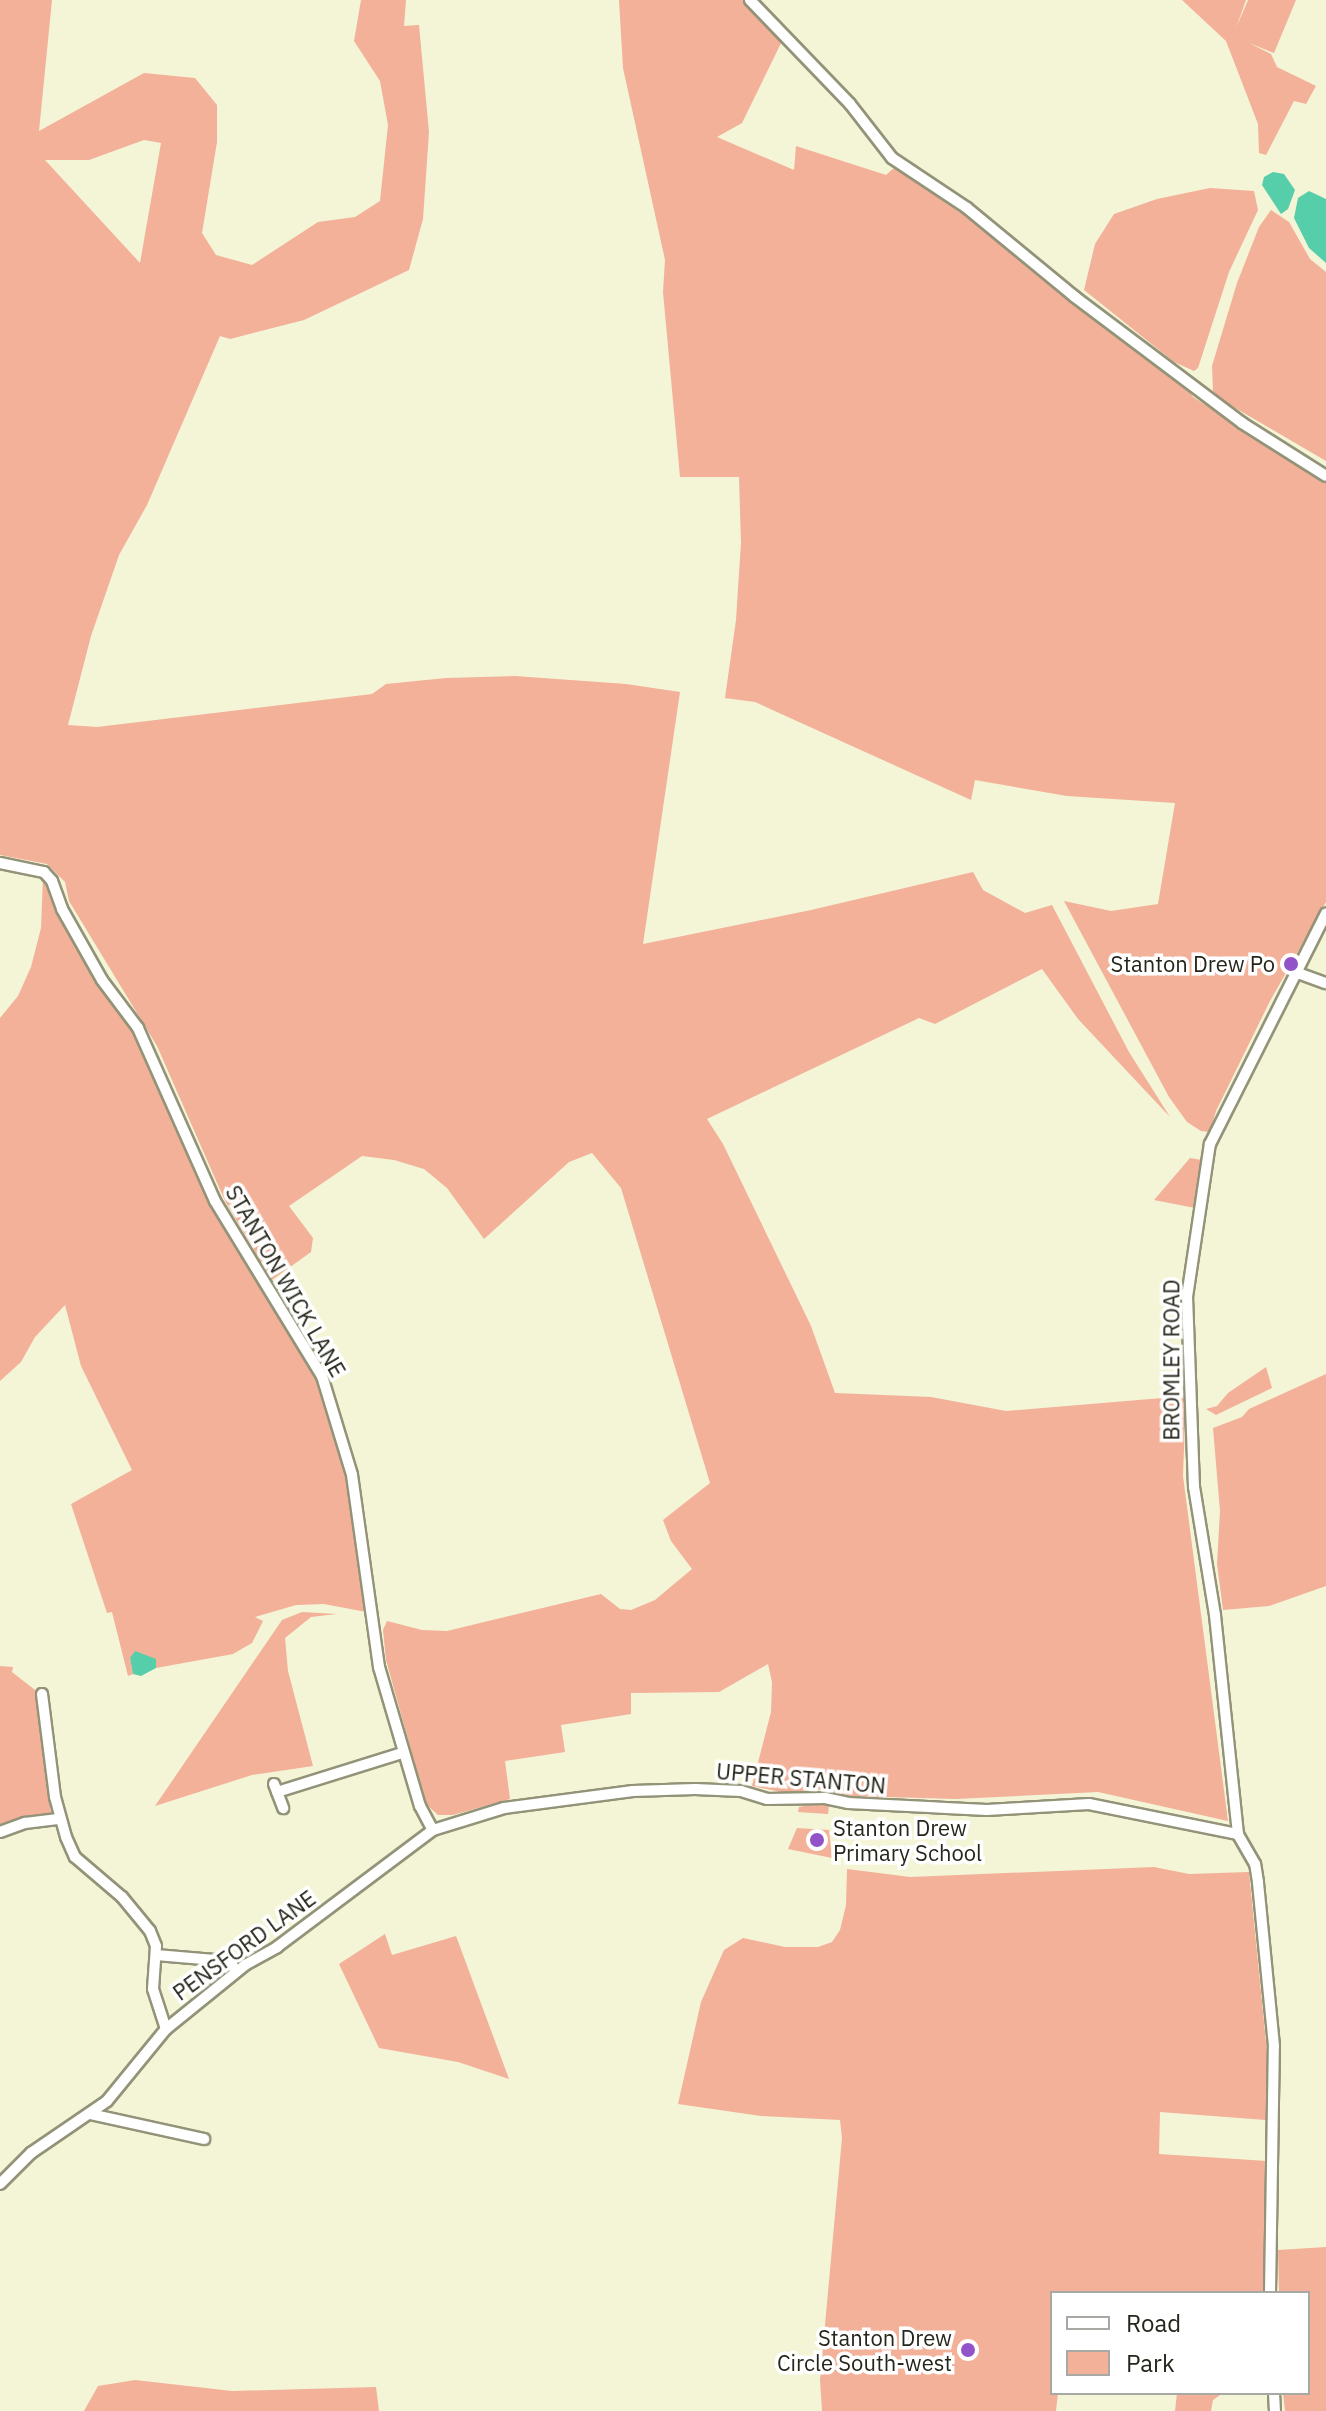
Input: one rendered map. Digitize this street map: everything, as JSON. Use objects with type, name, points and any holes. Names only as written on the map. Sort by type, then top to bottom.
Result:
[{"type":"street","points":[[750,0],[850,104],[882,150],[967,208],[1075,297],[1242,423],[1326,476]]},
{"type":"street","name":"STANTON WICK LANE","points":[[0,863],[44,872],[52,881],[62,909],[102,980],[138,1028],[215,1201],[322,1376],[352,1475],[379,1667],[402,1753],[420,1806],[433,1830]]},
{"type":"street","name":"BROMLEY ROAD","points":[[1238,1834],[1215,1615],[1194,1487],[1187,1297],[1210,1144],[1326,913]]},
{"type":"street","points":[[1295,972],[1326,983]]},
{"type":"street","points":[[42,1694],[60,1819],[75,1857],[139,1914],[150,1931],[156,1955],[153,1989],[166,2029]]},
{"type":"street","points":[[283,1808],[275,1788],[402,1753]]},
{"type":"street","name":"UPPER STANTON","points":[[376,1873],[433,1830],[504,1808],[629,1791],[741,1791],[767,1799],[825,1798],[848,1803],[987,1810],[1089,1804],[1238,1834]]},
{"type":"street","points":[[0,1832],[25,1823],[60,1819]]},
{"type":"street","points":[[1238,1834],[1255,1864],[1274,2046],[1270,2291]]},
{"type":"street","name":"PENSFORD LANE","points":[[0,2184],[31,2153],[107,2101],[166,2029],[236,1971],[277,1947],[376,1873]]},
{"type":"street","points":[[156,1955],[215,1960],[232,1965],[236,1971]]},
{"type":"street","points":[[90,2114],[204,2139]]},
{"type":"green space","points":[[0,0],[52,0],[39,131],[144,73],[195,78],[217,105],[217,142],[202,233],[216,255],[252,265],[318,222],[355,217],[380,201],[388,125],[380,81],[354,41],[361,0],[406,0],[404,26],[419,25],[429,132],[423,219],[409,270],[304,320],[230,339],[220,336],[147,505],[119,555],[91,636],[68,725],[97,727],[372,694],[386,684],[446,678],[515,676],[626,684],[680,692],[643,944],[811,910],[973,872],[983,890],[1025,913],[1052,905],[1129,1052],[1170,1117],[1078,1019],[1042,969],[935,1024],[919,1018],[707,1119],[723,1144],[811,1326],[835,1393],[931,1397],[1006,1411],[1186,1396],[1183,1476],[1228,1821],[1098,1792],[956,1799],[851,1796],[824,1789],[786,1793],[752,1786],[771,1712],[772,1682],[768,1664],[719,1692],[631,1693],[631,1714],[561,1725],[565,1752],[505,1761],[510,1799],[453,1815],[438,1815],[426,1804],[386,1660],[383,1630],[387,1621],[422,1630],[447,1631],[601,1594],[620,1609],[631,1610],[655,1600],[692,1569],[671,1541],[663,1520],[710,1483],[621,1188],[592,1153],[569,1162],[484,1239],[447,1188],[424,1169],[394,1160],[362,1156],[289,1206],[313,1238],[311,1252],[272,1280],[225,1201],[157,1046],[69,901],[65,882],[47,864],[0,855]],"holes":[[[144,140],[161,143],[140,263],[45,160],[89,160]]]},
{"type":"green space","points":[[619,0],[745,0],[784,37],[742,123],[717,137],[794,170],[796,146],[886,175],[895,167],[965,216],[1189,390],[1193,397],[1326,482],[1326,902],[1270,1001],[1216,1111],[1210,1132],[1201,1131],[1187,1122],[1169,1097],[1064,901],[1111,911],[1158,904],[1175,803],[1067,796],[975,780],[971,800],[755,702],[725,698],[736,620],[741,543],[739,477],[680,477],[663,292],[665,260],[623,68]]},
{"type":"green space","points":[[1182,0],[1246,0],[1236,28],[1248,0],[1296,0],[1274,53],[1249,43],[1271,54],[1277,67],[1316,86],[1306,104],[1294,101],[1266,155],[1259,153],[1258,124],[1226,41]]},
{"type":"green space","points":[[1210,188],[1254,191],[1258,210],[1229,272],[1198,368],[1194,371],[1174,362],[1084,290],[1095,244],[1114,214],[1157,199]]},
{"type":"green space","points":[[1271,210],[1289,222],[1310,259],[1326,272],[1326,461],[1225,402],[1213,391],[1212,366],[1237,283],[1259,227]]},
{"type":"green space","points":[[43,877],[101,986],[137,1035],[212,1207],[319,1381],[346,1475],[366,1612],[324,1604],[296,1605],[255,1617],[263,1621],[252,1643],[233,1654],[156,1668],[156,1659],[130,1658],[133,1674],[128,1676],[112,1612],[107,1613],[71,1504],[132,1470],[81,1366],[65,1305],[35,1337],[21,1362],[0,1381],[0,1018],[18,996],[31,967],[41,928]]},
{"type":"green space","points":[[1190,1158],[1202,1160],[1195,1208],[1154,1200]]},
{"type":"green space","points":[[1266,1367],[1272,1388],[1216,1415],[1206,1409],[1217,1406],[1228,1393]]},
{"type":"green space","points":[[1326,1374],[1326,1586],[1269,1606],[1223,1610],[1217,1564],[1220,1511],[1213,1428],[1242,1417],[1249,1409]]},
{"type":"green space","points":[[302,1612],[337,1614],[311,1617],[285,1638],[288,1671],[313,1766],[252,1775],[155,1806],[282,1620]]},
{"type":"green space","points":[[0,1666],[13,1667],[12,1672],[35,1690],[51,1813],[24,1816],[0,1826]]},
{"type":"green space","points":[[829,1805],[828,1814],[798,1812],[799,1807]]},
{"type":"green space","points":[[797,1828],[829,1830],[832,1858],[788,1849]]},
{"type":"green space","points":[[1154,1867],[1189,1874],[1249,1872],[1267,2052],[1266,2120],[1160,2112],[1159,2154],[1267,2161],[1264,2291],[1050,2291],[1050,2395],[1058,2395],[1056,2411],[822,2411],[820,2380],[842,2138],[840,2120],[761,2116],[678,2104],[701,2002],[724,1950],[743,1938],[785,1947],[818,1947],[832,1942],[840,1930],[846,1905],[847,1869],[910,1877]]},
{"type":"green space","points":[[385,1934],[392,1955],[456,1936],[509,2079],[458,2062],[379,2048],[339,1964]]},
{"type":"green space","points":[[1326,2247],[1326,2411],[1285,2411],[1283,2395],[1310,2395],[1310,2291],[1279,2291],[1278,2250]]},
{"type":"green space","points":[[135,2380],[232,2391],[376,2387],[379,2411],[84,2411],[98,2386]]},
{"type":"green space","points":[[1177,2395],[1220,2395],[1213,2400],[1211,2411],[1175,2411]]},
{"type":"shaded area","points":[[1273,172],[1284,174],[1295,190],[1288,209],[1281,214],[1262,185],[1264,177]]},
{"type":"shaded area","points":[[1309,191],[1326,199],[1326,263],[1309,248],[1294,218],[1298,198]]},
{"type":"shaded area","points":[[135,1651],[156,1659],[156,1668],[141,1676],[133,1674],[130,1658]]},
{"type":"place","name":"Stanton Drew Po","points":[[1291,964]]},
{"type":"place","name":"Stanton Drew Primary School","points":[[817,1840]]},
{"type":"place","name":"Stanton Drew Circle South-west","points":[[968,2350]]}]
